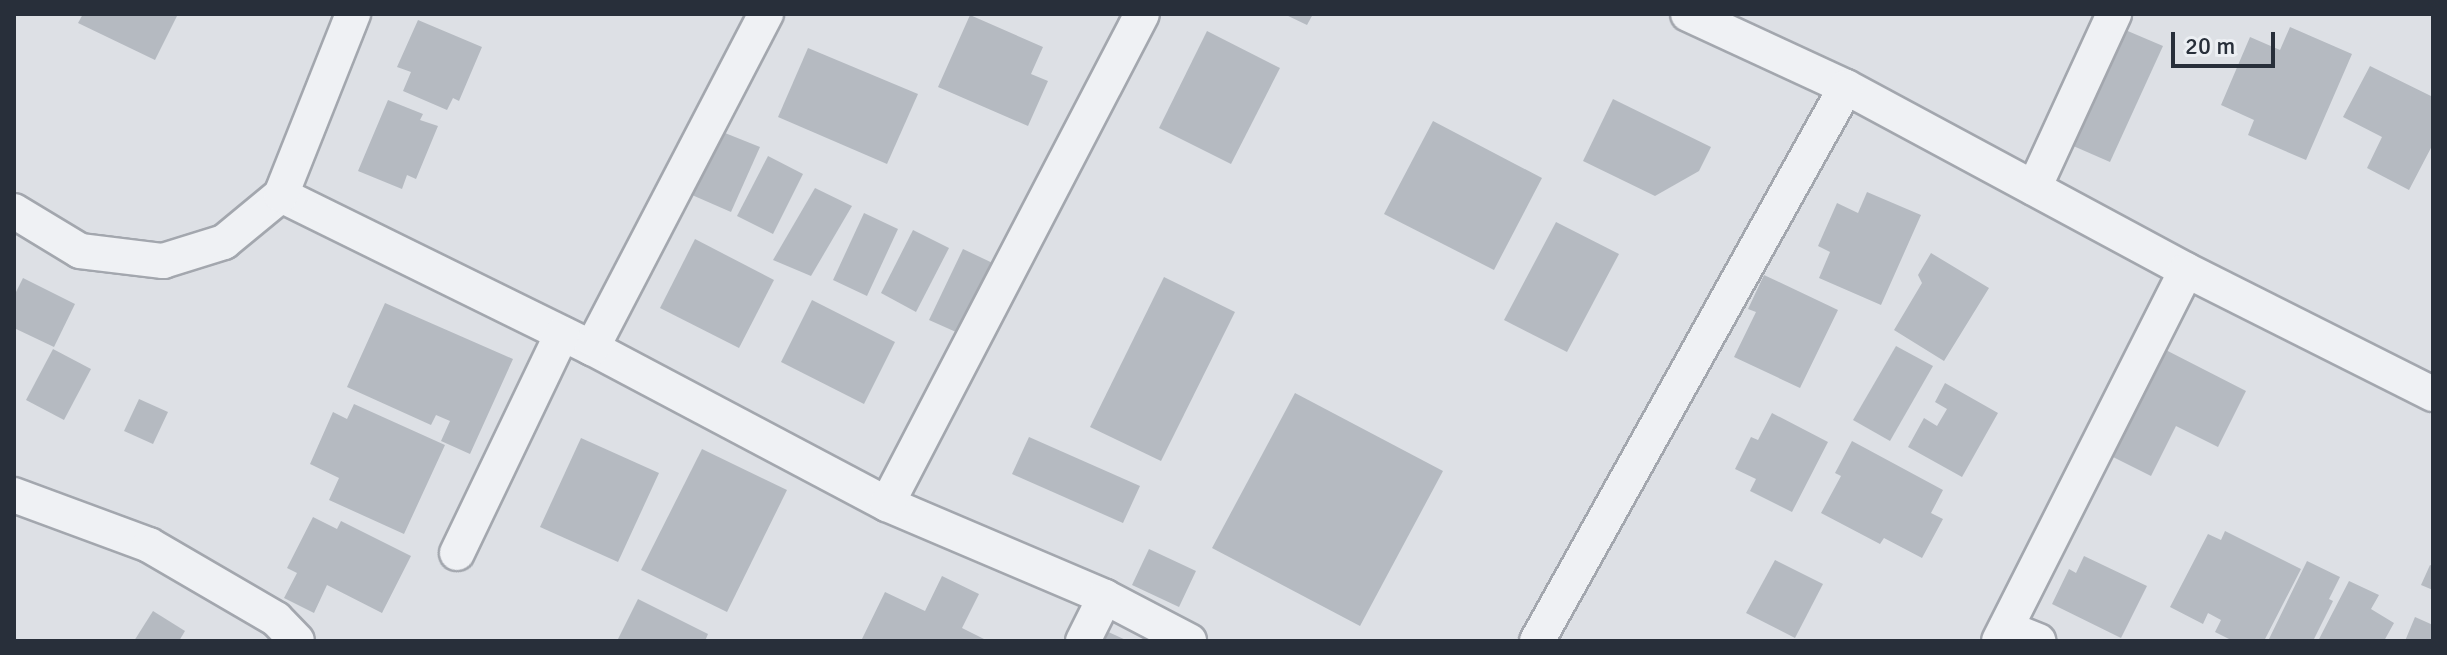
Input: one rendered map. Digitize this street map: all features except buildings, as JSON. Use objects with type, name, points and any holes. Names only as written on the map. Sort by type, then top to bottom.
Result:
[{"type":"street","points":[[14,211],[80,251],[163,261],[224,242],[281,195],[353,14]]},
{"type":"street","points":[[457,553],[766,14]]},
{"type":"street","points":[[887,504],[1142,14]]},
{"type":"street","points":[[1688,14],[1846,87],[2186,270],[2433,394]]},
{"type":"street","points":[[2034,188],[2114,14]]},
{"type":"street","points":[[1537,641],[1846,87]]},
{"type":"street","points":[[281,195],[577,341],[887,504],[1105,597],[1189,641]]},
{"type":"street","points":[[2038,641],[2002,634],[2186,270]]},
{"type":"street","points":[[14,495],[149,545],[276,619],[297,641]]},
{"type":"street","points":[[1083,641],[1105,597]]}]
